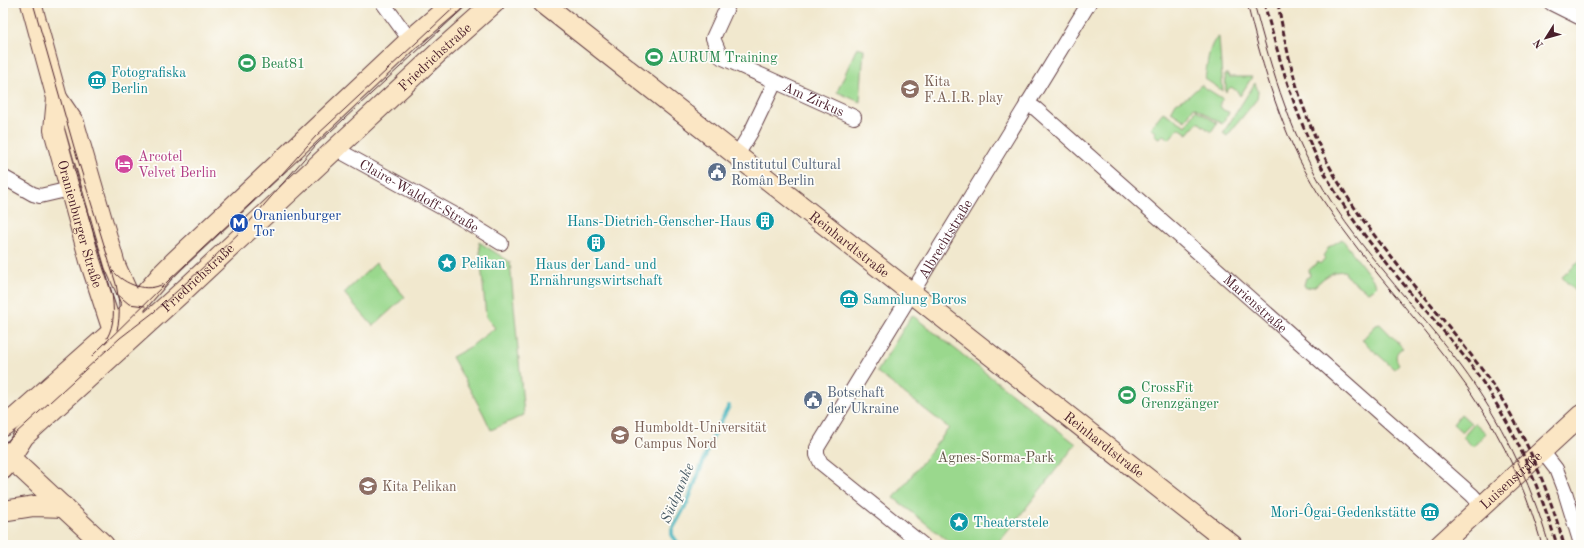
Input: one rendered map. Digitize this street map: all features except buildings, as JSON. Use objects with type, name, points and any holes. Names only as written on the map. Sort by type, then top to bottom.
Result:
[{"type":"street","name":"Oranienburger Straße","points":[[31,3],[57,98],[74,122],[115,265],[133,306]]},
{"type":"street","points":[[383,3],[410,40]]},
{"type":"street","name":"Friedrichstraße","points":[[3,426],[126,335],[133,306],[163,273],[410,40],[453,3]]},
{"type":"street","name":"Friedrichstraße","points":[[5,459],[24,436],[126,335],[338,146],[494,3]]},
{"type":"street","name":"Reinhardtstraße","points":[[543,3],[1232,545]]},
{"type":"street","name":"Am Zirkus","points":[[729,3],[713,38],[721,57],[854,118]]},
{"type":"street","name":"Albrechtstraße","points":[[923,545],[821,464],[817,455],[817,448],[1089,3]]},
{"type":"street","points":[[1551,3],[1581,18]]},
{"type":"street","name":"Am Zirkus","points":[[737,155],[752,132],[775,82]]},
{"type":"street","name":"Oranienburger Straße","points":[[57,98],[54,130],[90,261],[126,335]]},
{"type":"street","name":"Marienstraße","points":[[1027,103],[1036,109],[1482,506]]},
{"type":"street","name":"Claire-Waldoff-Straße","points":[[338,146],[345,154],[459,217],[501,243]]},
{"type":"street","points":[[3,177],[33,194],[40,196],[70,189]]},
{"type":"street","name":"Luisenstraße","points":[[1440,545],[1581,415]]},
{"type":"street","points":[[1542,451],[1556,469],[1567,498],[1581,544]]},
{"type":"street","points":[[5,459],[64,507],[104,545]]},
{"type":"street","points":[[3,511],[34,506],[64,507]]},
{"type":"green space","points":[[1219,37],[1223,91],[1205,79],[1207,62],[1212,44]]},
{"type":"green space","points":[[857,47],[864,49],[860,102],[837,92]]},
{"type":"green space","points":[[1225,74],[1228,74],[1229,77],[1252,77],[1240,96],[1237,91],[1231,87],[1226,92]]},
{"type":"green space","points":[[1255,83],[1258,91],[1257,99],[1227,136],[1223,133]]},
{"type":"green space","points":[[1201,85],[1223,99],[1220,102],[1220,106],[1223,110],[1229,112],[1222,124],[1194,107],[1185,121],[1171,112],[1176,103],[1189,96]]},
{"type":"green space","points":[[1196,110],[1217,123],[1211,132],[1198,122],[1188,134],[1179,128],[1169,139],[1163,135],[1160,138],[1157,137],[1154,134],[1155,132],[1150,128],[1163,112],[1186,126]]},
{"type":"green space","points":[[1342,239],[1377,285],[1368,292],[1346,276],[1345,271],[1334,272],[1315,286],[1306,288],[1304,285],[1306,278],[1310,276],[1309,270],[1318,262],[1320,264],[1325,258],[1323,256],[1329,247]]},
{"type":"green space","points":[[479,242],[510,262],[524,415],[491,430],[452,357],[470,347],[495,328],[486,317]]},
{"type":"green space","points":[[1581,260],[1581,298],[1562,277]]},
{"type":"green space","points":[[376,263],[405,297],[373,326],[344,293]]},
{"type":"green space","name":"Agnes-Sorma-Park","points":[[912,315],[1076,444],[997,545],[953,545],[894,498],[949,428],[877,372]]},
{"type":"green space","points":[[1380,324],[1403,348],[1397,353],[1396,357],[1399,364],[1394,369],[1362,340],[1376,325]]},
{"type":"green space","points":[[1461,414],[1471,423],[1462,432],[1453,424]]},
{"type":"green space","points":[[1475,423],[1486,433],[1473,447],[1463,437]]},
{"type":"waterway","name":"Südpanke","points":[[679,545],[672,535],[672,530],[688,501],[713,436],[729,406]]},
{"type":"tram line","points":[[33,3],[74,147],[116,284],[119,307],[117,330]]},
{"type":"tram line","points":[[92,356],[169,280],[282,174],[316,136],[459,3]]},
{"type":"tram line","points":[[3,445],[120,338],[154,312],[210,261],[245,227],[316,145],[469,3]]},
{"type":"tram line","points":[[1247,3],[1275,101],[1305,171],[1318,193],[1359,251],[1426,333],[1469,389],[1505,449],[1519,480],[1542,545]]},
{"type":"tram line","points":[[1254,3],[1276,80],[1294,130],[1317,178],[1361,244],[1445,345],[1489,408],[1513,451],[1533,497],[1549,545]]},
{"type":"tram line","points":[[73,165],[112,293],[113,316],[110,333],[107,338]]},
{"type":"tram line","points":[[113,271],[130,284],[143,288],[157,287],[163,284]]},
{"type":"tram line","points":[[117,294],[129,304],[145,306]]},
{"type":"railway","points":[[1264,3],[1286,80],[1315,154],[1327,178],[1355,222],[1370,242],[1467,360],[1496,403],[1531,472],[1557,545]]},
{"type":"railway","points":[[1278,3],[1286,46],[1297,88],[1312,129],[1331,169],[1364,221],[1401,269],[1459,339],[1492,384],[1518,427],[1529,450],[1549,497],[1564,545]]},
{"type":"place","name":"AURUM Training","points":[[654,57]]},
{"type":"place","name":"Beat81","points":[[247,63]]},
{"type":"place","name":"Fotografiska Berlin","points":[[97,80]]},
{"type":"place","name":"Kita F.A.I.R. play","points":[[910,89]]},
{"type":"place","name":"Arcotel Velvet Berlin","points":[[124,164]]},
{"type":"place","name":"Institutul Cultural Român Berlin","points":[[717,172]]},
{"type":"place","name":"Hans-Dietrich-Genscher-Haus","points":[[765,221]]},
{"type":"place","name":"Oranienburger Tor","points":[[239,223]]},
{"type":"place","name":"Haus der Land- und Ernährungswirtschaft","points":[[596,243]]},
{"type":"place","name":"Pelikan","points":[[447,263]]},
{"type":"place","name":"Sammlung Boros","points":[[849,299]]},
{"type":"place","name":"CrossFit Grenzgänger","points":[[1127,395]]},
{"type":"place","name":"Botschaft der Ukraine","points":[[813,400]]},
{"type":"place","name":"Humboldt-Universität Campus Nord","points":[[620,435]]},
{"type":"place","name":"Kita Pelikan","points":[[368,486]]},
{"type":"place","name":"Mori-Ôgai-Gedenkstätte","points":[[1430,512]]},
{"type":"place","name":"Theaterstele","points":[[959,522]]}]
